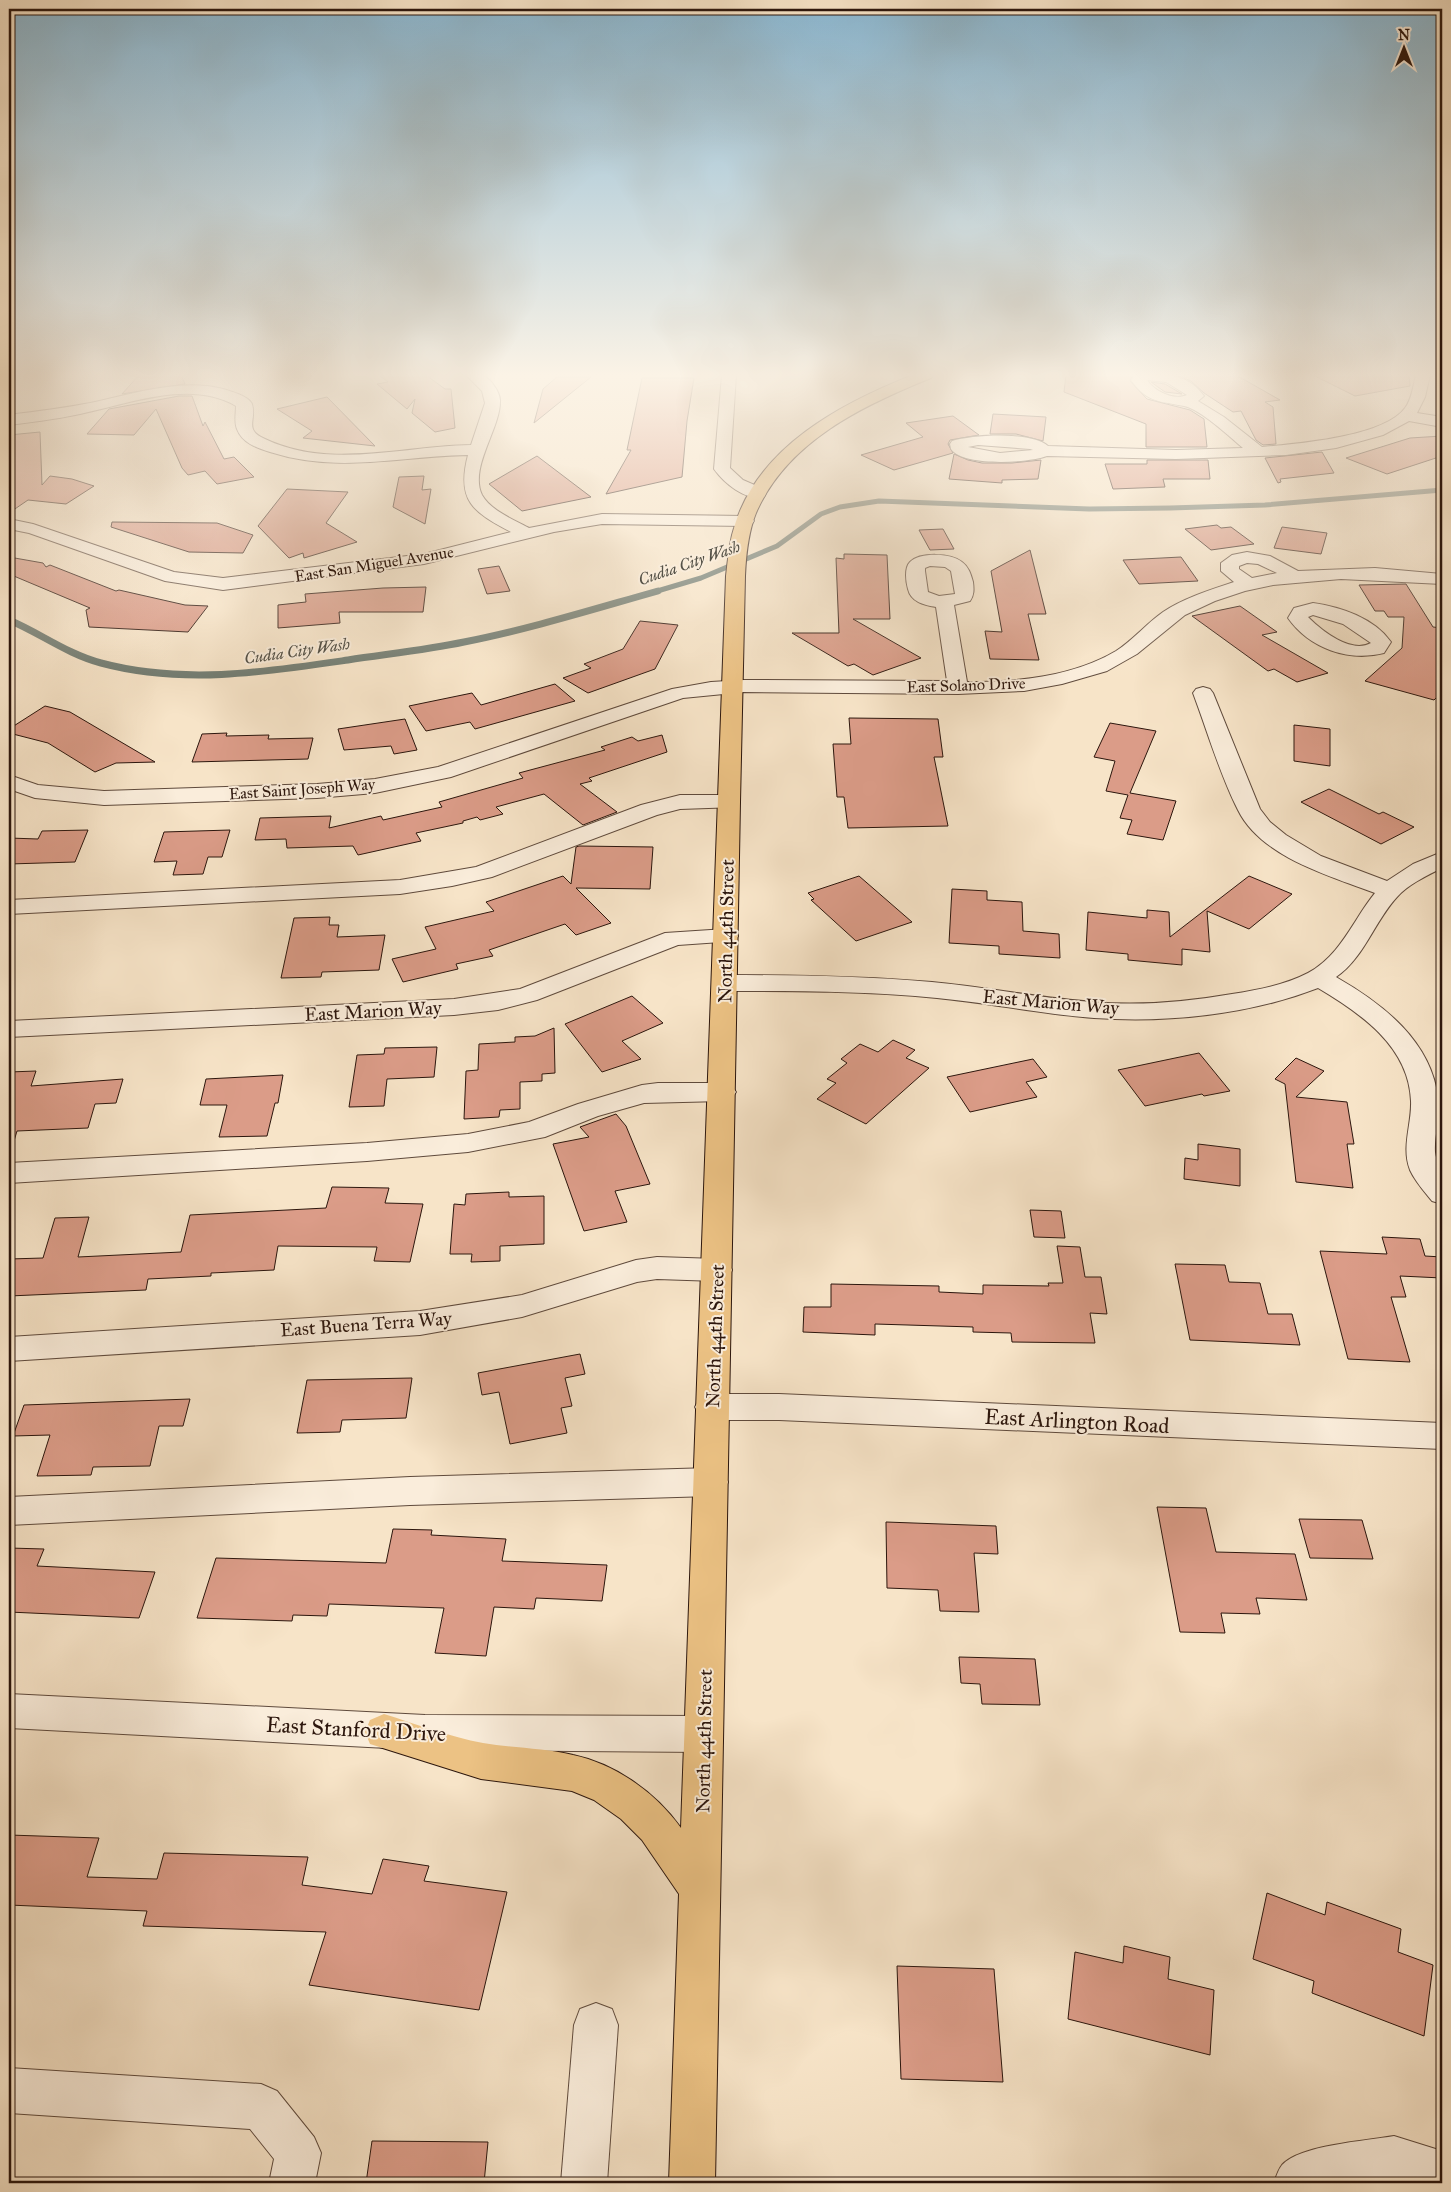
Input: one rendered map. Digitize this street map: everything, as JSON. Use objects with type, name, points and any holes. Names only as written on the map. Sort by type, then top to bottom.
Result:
[{"type":"main road","name":"North 44th Street","points":[[692,2183],[736,589],[739,554],[745,521],[758,493],[770,477]]},
{"type":"main road","points":[[384,1732],[481,1761],[574,1773],[608,1787],[635,1806],[656,1826],[700,1889]]},
{"type":"street","points":[[471,477],[473,494],[485,508],[527,534]]},
{"type":"street","points":[[729,477],[736,484],[758,493]]},
{"type":"street","name":"East San Miguel Avenue","points":[[9,524],[32,529],[171,577],[224,584],[424,559],[527,534],[592,521],[630,518],[745,521]]},
{"type":"street","points":[[1249,585],[1230,571],[1230,563],[1239,559],[1260,559],[1274,563],[1295,577]]},
{"type":"street","name":"East Solano Drive","points":[[733,687],[958,688],[1022,685],[1059,678],[1093,668],[1121,656],[1176,612],[1225,591],[1249,585],[1295,577],[1376,574],[1442,580]]},
{"type":"street","points":[[1271,581],[1310,609]]},
{"type":"street","points":[[944,601],[958,688]]},
{"type":"street","name":"East Saint Joseph Way","points":[[9,782],[35,791],[104,798],[317,791],[375,786],[443,772],[679,693],[733,687]]},
{"type":"street","points":[[1203,693],[1248,811],[1258,825],[1291,850],[1390,890]]},
{"type":"street","points":[[9,907],[400,887],[431,883],[463,878],[484,872],[649,810],[680,802],[729,802]]},
{"type":"street","name":"East Marion Way","points":[[725,983],[852,984],[935,990],[1094,1010],[1199,1009],[1267,996],[1319,978],[1341,959],[1390,890],[1412,875],[1442,859]]},
{"type":"street","name":"East Marion Way","points":[[9,1029],[454,1007],[498,1002],[528,995],[674,938],[726,936]]},
{"type":"street","points":[[1319,978],[1347,994],[1386,1024],[1408,1051],[1421,1078],[1425,1100],[1421,1152],[1424,1169],[1442,1194]]},
{"type":"street","points":[[9,1173],[367,1152],[468,1143],[535,1130],[588,1110],[642,1094],[658,1092],[722,1092]]},
{"type":"street","name":"East Buena Terra Way","points":[[9,1349],[420,1323],[522,1306],[636,1271],[658,1268],[717,1270]]},
{"type":"street","name":"East Arlington Road","points":[[712,1407],[779,1407],[1442,1436]]},
{"type":"street","points":[[9,1511],[410,1491],[710,1482]]},
{"type":"street","name":"East Stanford Drive","points":[[9,1711],[384,1732],[704,1734]]},
{"type":"street","points":[[584,2183],[596,2025]]},
{"type":"street","points":[[9,2090],[261,2107],[298,2153],[292,2183]]},
{"type":"street","points":[[1296,2183],[1308,2174],[1394,2159],[1442,2174]]},
{"type":"building","points":[[9,477],[42,477],[42,485],[49,477],[59,477],[94,486],[66,504],[28,500],[9,513]]},
{"type":"building","points":[[211,477],[252,477],[217,484]]},
{"type":"building","points":[[399,477],[424,477],[422,490],[431,489],[425,524],[393,507]]},
{"type":"building","points":[[500,477],[565,477],[591,497],[522,511],[489,484]]},
{"type":"building","points":[[615,477],[681,477],[606,494]]},
{"type":"building","points":[[949,477],[1038,477],[1038,479],[1002,480],[1002,483],[949,479]]},
{"type":"building","points":[[1109,477],[1210,477],[1210,479],[1163,479],[1165,487],[1113,489]]},
{"type":"building","points":[[1275,477],[1295,477],[1280,479],[1281,482],[1278,483]]},
{"type":"building","points":[[287,489],[348,492],[326,523],[357,542],[304,558],[303,553],[289,558],[258,526]]},
{"type":"building","points":[[112,522],[217,523],[253,535],[243,553],[189,552],[111,527]]},
{"type":"building","points":[[1217,525],[1221,528],[1231,527],[1254,544],[1211,550],[1185,529]]},
{"type":"building","points":[[1282,527],[1327,533],[1321,554],[1274,548]]},
{"type":"building","points":[[943,529],[954,549],[930,550],[919,530]]},
{"type":"building","points":[[1030,550],[1046,614],[1028,614],[1039,660],[990,659],[985,631],[1002,632],[991,571]]},
{"type":"building","points":[[844,554],[887,555],[890,619],[853,619],[921,658],[873,675],[854,664],[848,666],[792,633],[839,633],[836,558],[844,559]]},
{"type":"building","points":[[9,557],[43,563],[46,567],[50,565],[116,591],[119,590],[185,605],[208,606],[188,632],[89,627],[86,610],[90,608],[9,574]]},
{"type":"building","points":[[1181,557],[1198,581],[1139,584],[1123,560]]},
{"type":"building","points":[[499,566],[510,591],[487,594],[478,569]]},
{"type":"building","points":[[1406,584],[1433,627],[1442,628],[1442,692],[1434,700],[1365,681],[1402,648],[1404,617],[1388,617],[1384,611],[1375,611],[1359,585]]},
{"type":"building","points":[[426,587],[423,612],[339,612],[340,623],[278,628],[278,605],[306,602],[305,594]]},
{"type":"building","points":[[1240,606],[1277,632],[1262,635],[1328,673],[1297,682],[1274,669],[1268,671],[1192,616]]},
{"type":"building","points":[[640,621],[678,625],[655,669],[588,693],[563,678],[591,668],[584,664],[623,649]]},
{"type":"building","points":[[555,684],[575,701],[475,729],[470,722],[426,731],[409,706],[472,693],[481,705]]},
{"type":"building","points":[[45,706],[70,712],[155,762],[116,763],[95,772],[48,743],[9,733],[9,729]]},
{"type":"building","points":[[849,718],[938,719],[943,757],[934,757],[948,826],[848,828],[844,797],[837,797],[833,744],[851,744]]},
{"type":"building","points":[[405,719],[417,750],[394,754],[391,746],[344,750],[338,729]]},
{"type":"building","points":[[1110,723],[1156,731],[1130,793],[1176,801],[1163,840],[1127,834],[1132,820],[1120,818],[1128,795],[1106,791],[1115,761],[1094,757]]},
{"type":"building","points":[[1294,725],[1330,729],[1330,766],[1294,761]]},
{"type":"building","points":[[227,733],[226,736],[269,735],[268,739],[313,738],[308,759],[192,762],[202,734]]},
{"type":"building","points":[[662,735],[667,752],[589,778],[592,781],[580,784],[617,812],[583,825],[544,794],[496,807],[503,814],[480,820],[477,817],[463,821],[463,823],[416,833],[421,841],[358,855],[353,846],[287,848],[286,839],[255,840],[260,818],[331,816],[329,828],[381,816],[383,820],[442,807],[439,802],[523,778],[519,773],[605,750],[601,747],[632,737],[638,741]]},
{"type":"building","points":[[1329,789],[1379,814],[1383,812],[1414,827],[1381,844],[1301,802]]},
{"type":"building","points":[[88,830],[75,862],[9,864],[9,838],[38,839],[42,831]]},
{"type":"building","points":[[230,830],[222,857],[208,857],[203,874],[173,875],[177,861],[154,862],[164,832]]},
{"type":"building","points":[[576,847],[653,847],[650,889],[576,888],[611,923],[576,935],[565,924],[489,950],[493,956],[456,964],[458,969],[403,982],[392,959],[436,949],[425,927],[494,911],[486,902],[563,876],[571,884]]},
{"type":"building","points":[[859,876],[912,922],[856,941],[811,900],[814,899],[808,893]]},
{"type":"building","points":[[1249,876],[1292,894],[1249,929],[1207,911],[1210,952],[1182,949],[1182,965],[1128,960],[1128,954],[1086,950],[1088,912],[1147,918],[1147,910],[1169,912],[1170,937]]},
{"type":"building","points":[[952,889],[987,891],[987,900],[1022,902],[1023,931],[1059,934],[1060,958],[999,954],[999,946],[949,943]]},
{"type":"building","points":[[330,917],[329,925],[339,925],[337,937],[385,935],[379,970],[322,972],[321,977],[281,978],[294,918]]},
{"type":"building","points":[[632,996],[663,1023],[622,1041],[641,1059],[602,1072],[565,1024]]},
{"type":"building","points":[[554,1028],[555,1073],[542,1074],[542,1081],[520,1082],[520,1109],[500,1110],[499,1117],[464,1119],[466,1071],[478,1070],[479,1044],[515,1042],[515,1037],[535,1036]]},
{"type":"building","points":[[893,1040],[915,1050],[906,1058],[929,1068],[866,1124],[817,1099],[836,1083],[827,1079],[847,1063],[841,1059],[860,1044],[878,1052]]},
{"type":"building","points":[[437,1047],[434,1077],[387,1079],[384,1106],[349,1107],[357,1055],[384,1054],[385,1048]]},
{"type":"building","points":[[1199,1053],[1230,1091],[1204,1096],[1202,1094],[1145,1106],[1118,1070]]},
{"type":"building","points":[[1296,1058],[1324,1071],[1296,1097],[1347,1102],[1354,1144],[1347,1144],[1353,1188],[1296,1182],[1285,1084],[1275,1079]]},
{"type":"building","points":[[1033,1059],[1047,1077],[1026,1082],[1037,1097],[970,1112],[947,1077]]},
{"type":"building","points":[[36,1071],[31,1086],[123,1079],[116,1103],[95,1104],[88,1128],[17,1131],[14,1141],[9,1140],[9,1072]]},
{"type":"building","points":[[283,1075],[278,1103],[275,1103],[267,1136],[219,1137],[227,1105],[200,1105],[206,1079]]},
{"type":"building","points":[[616,1114],[626,1126],[650,1184],[615,1191],[627,1222],[584,1231],[553,1144],[589,1137],[580,1127]]},
{"type":"building","points":[[1198,1144],[1240,1149],[1240,1186],[1184,1179],[1185,1158],[1198,1160]]},
{"type":"building","points":[[332,1187],[389,1188],[385,1203],[423,1204],[410,1262],[374,1261],[377,1247],[278,1246],[274,1270],[148,1279],[146,1290],[9,1296],[9,1259],[43,1258],[55,1218],[89,1217],[78,1257],[181,1252],[190,1215],[326,1208]]},
{"type":"building","points":[[509,1192],[509,1197],[544,1196],[544,1244],[500,1246],[500,1261],[471,1262],[472,1254],[450,1254],[454,1204],[465,1205],[466,1194]]},
{"type":"building","points":[[1030,1210],[1061,1211],[1065,1238],[1034,1237]]},
{"type":"building","points":[[1382,1237],[1420,1239],[1425,1256],[1442,1257],[1442,1278],[1400,1276],[1406,1297],[1391,1297],[1410,1362],[1348,1359],[1320,1251],[1387,1254]]},
{"type":"building","points":[[1057,1246],[1080,1247],[1085,1277],[1101,1277],[1107,1314],[1090,1313],[1095,1343],[1012,1342],[1011,1333],[973,1332],[973,1327],[875,1324],[875,1335],[803,1332],[804,1307],[831,1307],[831,1284],[939,1286],[939,1292],[983,1294],[983,1285],[1049,1286],[1048,1283],[1063,1283]]},
{"type":"building","points":[[1175,1264],[1225,1265],[1229,1282],[1260,1283],[1268,1314],[1292,1314],[1300,1345],[1190,1340]]},
{"type":"building","points":[[580,1354],[585,1374],[565,1378],[572,1406],[561,1408],[567,1433],[510,1444],[499,1392],[482,1395],[478,1373]]},
{"type":"building","points":[[412,1378],[406,1418],[342,1420],[340,1432],[297,1433],[307,1380]]},
{"type":"building","points":[[190,1399],[183,1426],[159,1426],[150,1466],[93,1467],[91,1475],[37,1476],[50,1435],[13,1436],[24,1405]]},
{"type":"building","points":[[1157,1507],[1206,1508],[1216,1552],[1295,1554],[1307,1600],[1256,1598],[1260,1614],[1221,1613],[1225,1633],[1180,1632]]},
{"type":"building","points":[[1299,1519],[1362,1520],[1373,1559],[1310,1558]]},
{"type":"building","points":[[886,1522],[996,1526],[998,1554],[974,1553],[979,1612],[940,1611],[938,1590],[887,1588]]},
{"type":"building","points":[[393,1529],[432,1530],[431,1535],[506,1539],[502,1561],[607,1565],[602,1601],[536,1598],[534,1609],[494,1607],[486,1656],[435,1653],[444,1608],[329,1604],[327,1616],[293,1615],[292,1621],[197,1618],[216,1558],[386,1563]]},
{"type":"building","points":[[9,1548],[44,1549],[37,1566],[155,1572],[139,1618],[9,1612]]},
{"type":"building","points":[[959,1657],[1035,1659],[1040,1705],[982,1704],[980,1684],[961,1683]]},
{"type":"building","points":[[9,1835],[99,1838],[87,1877],[157,1879],[164,1853],[308,1857],[302,1885],[372,1894],[383,1859],[429,1866],[424,1881],[507,1892],[479,2010],[309,1985],[326,1932],[143,1926],[147,1911],[9,1905]]},
{"type":"building","points":[[1267,1893],[1325,1915],[1327,1902],[1401,1929],[1398,1952],[1433,1965],[1424,2036],[1312,1993],[1314,1981],[1253,1959]]},
{"type":"building","points":[[1124,1946],[1170,1957],[1168,1979],[1214,1990],[1210,2055],[1068,2019],[1075,1952],[1123,1963]]},
{"type":"building","points":[[897,1966],[994,1969],[1003,2082],[901,2079]]},
{"type":"building","points":[[372,2141],[488,2142],[484,2183],[366,2183]]},
{"type":"waterway","name":"Cudia City Wash","points":[[654,592],[701,578],[777,546],[821,514],[840,507],[879,501],[1089,509],[1170,508],[1265,505],[1442,490]]},
{"type":"waterway","name":"Cudia City Wash","points":[[9,620],[65,649],[101,663],[163,674],[225,674],[286,669],[450,645],[538,625],[658,591]]}]
